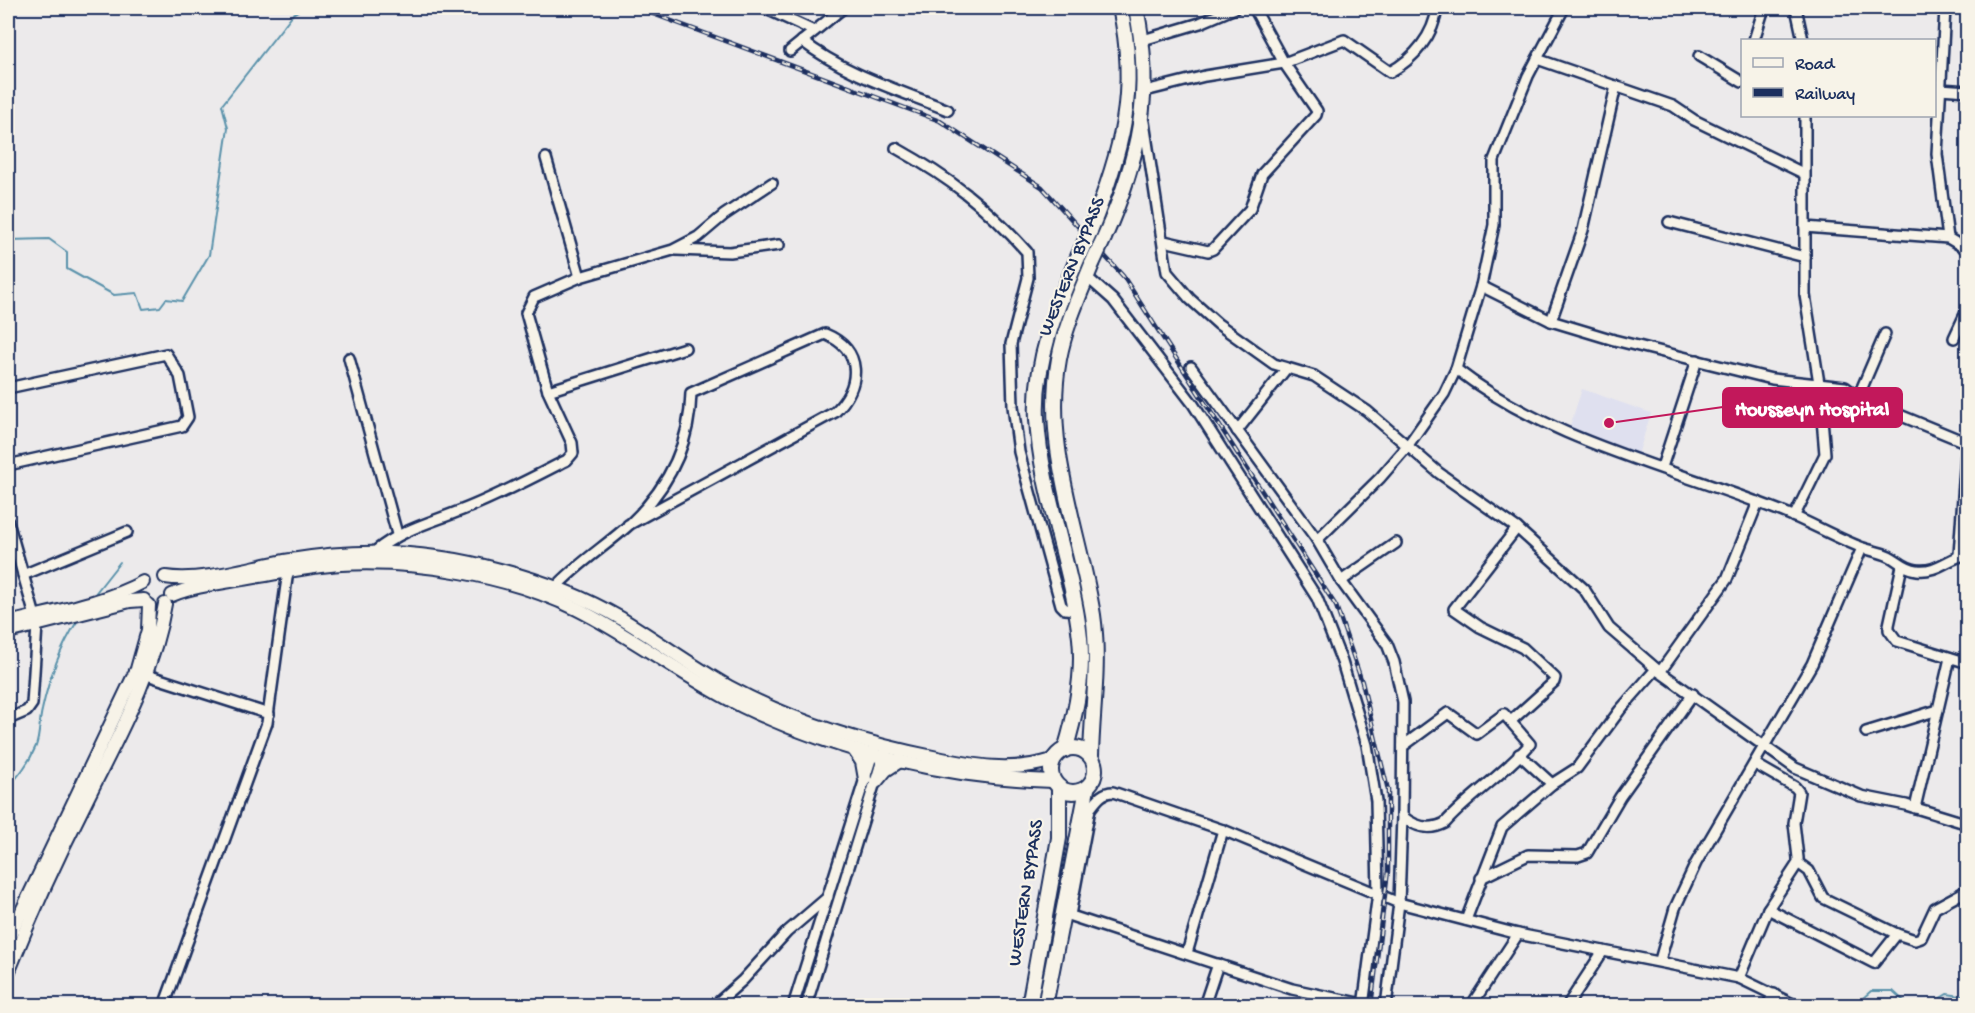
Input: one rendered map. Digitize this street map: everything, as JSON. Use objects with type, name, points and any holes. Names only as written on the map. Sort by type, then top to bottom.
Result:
[{"type":"main road","name":"WESTERN BYPASS","points":[[1065,750],[1076,705],[1080,670],[1080,640],[1076,610],[1043,470],[1037,417],[1043,350],[1116,163],[1127,113],[1127,41],[1120,8]]},
{"type":"main road","name":"WESTERN BYPASS","points":[[1091,756],[1097,672],[1093,617],[1062,481],[1054,413],[1059,357],[1090,270],[1130,176],[1143,116],[1145,92],[1143,40],[1136,8]]},
{"type":"main road","points":[[8,622],[36,620],[76,615],[87,607],[99,599],[126,591],[156,574],[165,577],[195,577],[293,559],[374,552],[468,563],[499,569],[555,588],[617,617],[748,697],[825,728],[879,751],[900,761],[992,778],[1056,784],[1069,792],[1087,789],[1095,773],[1091,756],[1077,749],[1065,750],[1053,760],[1023,767],[992,768],[879,751],[853,749],[742,706],[575,608],[515,587],[455,572],[393,565],[338,564],[195,588],[168,600],[87,607],[36,620],[8,632]]},
{"type":"main road","points":[[8,973],[50,876],[147,675],[172,586],[165,577]]},
{"type":"main road","points":[[8,940],[135,676],[146,643],[147,603],[140,593],[143,582]]},
{"type":"main road","points":[[853,749],[871,781],[900,761]]},
{"type":"main road","points":[[1053,760],[1050,769],[1056,784]]},
{"type":"main road","name":"WESTERN BYPASS","points":[[1029,1005],[1059,838],[1056,784]]},
{"type":"main road","name":"WESTERN BYPASS","points":[[1045,1005],[1066,914],[1087,789]]},
{"type":"street","points":[[764,8],[814,31]]},
{"type":"street","points":[[790,51],[843,8]]},
{"type":"street","points":[[1143,40],[1200,23],[1235,8]]},
{"type":"street","points":[[1164,240],[1208,251],[1214,249],[1247,213],[1262,174],[1316,115],[1317,111],[1284,63],[1254,8]]},
{"type":"street","points":[[1145,92],[1205,76],[1284,63],[1344,40],[1390,72],[1417,50],[1432,31],[1437,8]]},
{"type":"street","points":[[1317,540],[1380,478],[1406,448],[1444,394],[1456,369],[1480,286],[1494,225],[1494,160],[1537,59],[1564,8]]},
{"type":"street","points":[[1754,39],[1764,8]]},
{"type":"street","points":[[1796,8],[1803,39]]},
{"type":"street","points":[[1945,8],[1937,154],[1948,238]]},
{"type":"street","points":[[802,41],[847,70],[948,110]]},
{"type":"street","points":[[1699,56],[1741,79]]},
{"type":"street","points":[[1537,59],[1672,106],[1694,120],[1803,173]]},
{"type":"street","points":[[1551,321],[1583,230],[1616,86]]},
{"type":"street","points":[[1940,89],[1968,91]]},
{"type":"street","points":[[1143,116],[1164,240],[1167,272],[1190,299],[1259,354],[1286,369],[1314,376],[1344,394],[1406,448],[1516,528],[1584,589],[1609,628],[1658,671],[1796,768],[1861,796],[1915,808],[1967,824]]},
{"type":"street","points":[[1794,517],[1826,454],[1819,383],[1805,295],[1803,173],[1805,117]]},
{"type":"street","points":[[896,148],[934,169],[986,208],[1027,252],[1028,278],[1011,344],[1013,406],[1019,452],[1061,605],[1065,609],[1076,610]]},
{"type":"street","points":[[546,158],[580,277]]},
{"type":"street","points":[[374,552],[398,534],[462,511],[567,460],[573,453],[572,443],[548,391],[526,313],[528,304],[534,297],[580,277],[673,250],[698,237],[724,215],[772,183]]},
{"type":"street","points":[[1669,222],[1805,257]]},
{"type":"street","points":[[1805,227],[1948,238],[1968,250]]},
{"type":"street","points":[[673,250],[730,252],[779,245]]},
{"type":"street","points":[[1090,270],[1193,404],[1317,598],[1342,662],[1367,744],[1376,801],[1378,893],[1363,1005],[1292,989],[1066,914],[1090,809],[1107,792],[1224,830],[1378,893],[1399,903],[1518,934],[1660,960],[1739,978],[1797,1005]]},
{"type":"street","points":[[1456,369],[1487,393],[1511,407],[1575,435],[1758,502],[1862,548],[1890,556],[1902,566],[1926,571],[1939,568],[1963,554],[1966,440],[1858,397],[1845,387],[1772,379],[1551,321],[1480,286]]},
{"type":"street","points":[[1954,338],[1968,308]]},
{"type":"street","points":[[555,588],[569,572],[628,525],[835,412],[853,388],[854,369],[850,354],[839,340],[825,334],[691,393],[690,415],[669,477],[628,525]]},
{"type":"street","points":[[1858,397],[1885,334]]},
{"type":"street","points":[[548,391],[685,348]]},
{"type":"street","points":[[8,388],[166,354],[180,376],[188,417],[182,426],[8,465]]},
{"type":"street","points":[[349,358],[398,534]]},
{"type":"street","points":[[1662,467],[1697,360]]},
{"type":"street","points":[[1191,367],[1317,540],[1341,581],[1387,644],[1394,662],[1403,702],[1402,816],[1399,903],[1386,1005]]},
{"type":"street","points":[[1237,430],[1286,369]]},
{"type":"street","points":[[1466,920],[1480,878],[1502,827],[1552,784],[1577,768],[1620,710],[1658,671],[1727,579],[1758,502]]},
{"type":"street","points":[[8,522],[36,620],[32,704],[27,711],[8,719]]},
{"type":"street","points":[[1512,720],[1554,682],[1555,678],[1523,648],[1480,627],[1454,609],[1516,528]]},
{"type":"street","points":[[23,575],[127,532]]},
{"type":"street","points":[[1341,581],[1396,543]]},
{"type":"street","points":[[1660,960],[1675,908],[1696,863],[1819,650],[1862,548]]},
{"type":"street","points":[[1902,566],[1889,630],[1897,641],[1968,663]]},
{"type":"street","points":[[164,1005],[269,714],[288,571]]},
{"type":"street","points":[[1915,808],[1950,657]]},
{"type":"street","points":[[147,675],[269,714]]},
{"type":"street","points":[[1480,878],[1528,855],[1578,856],[1587,853],[1620,797],[1693,694]]},
{"type":"street","points":[[1866,732],[1938,710]]},
{"type":"street","points":[[1402,816],[1420,827],[1439,826],[1478,790],[1507,768],[1530,742],[1507,715],[1502,714],[1477,734],[1448,713],[1403,746]]},
{"type":"street","points":[[806,1005],[879,751]]},
{"type":"street","points":[[1519,754],[1552,784]]},
{"type":"street","points":[[1739,978],[1768,909],[1798,863],[1794,823],[1799,792],[1795,787],[1755,764]]},
{"type":"street","points":[[793,1005],[828,897],[871,781]]},
{"type":"street","points":[[1187,953],[1224,830]]},
{"type":"street","points":[[1798,863],[1809,871],[1822,898],[1897,934],[1915,940],[1921,938],[1935,908],[1968,890]]},
{"type":"street","points":[[714,1005],[743,980],[786,932],[828,897]]},
{"type":"street","points":[[1768,909],[1823,935],[1871,963],[1876,962],[1897,934]]},
{"type":"street","points":[[1471,1005],[1518,934]]},
{"type":"street","points":[[1567,1005],[1603,951]]},
{"type":"street","points":[[1204,1005],[1218,964]]},
{"type":"street","points":[[1767,1005],[1774,994]]},
{"type":"shaded area","points":[[1582,389],[1651,413],[1637,458],[1568,432]]},
{"type":"waterway","points":[[8,240],[49,239],[67,252],[67,269],[114,295],[137,293],[143,309],[160,307],[166,299],[182,301],[209,255],[228,128],[222,105],[293,14],[303,8]]},
{"type":"waterway","points":[[94,595],[120,562]]},
{"type":"waterway","points":[[8,788],[27,763],[36,746],[48,686],[61,652],[78,620]]},
{"type":"waterway","points":[[1854,1006],[1871,991],[1893,991],[1907,1004],[1929,1005],[1947,994],[1968,997]]},
{"type":"railway","points":[[637,8],[940,121],[1042,187],[1123,276],[1336,606],[1362,682],[1388,790],[1388,871],[1371,1006]]},
{"type":"place","name":"Housseyn Hospital","points":[[1609,423]]}]
